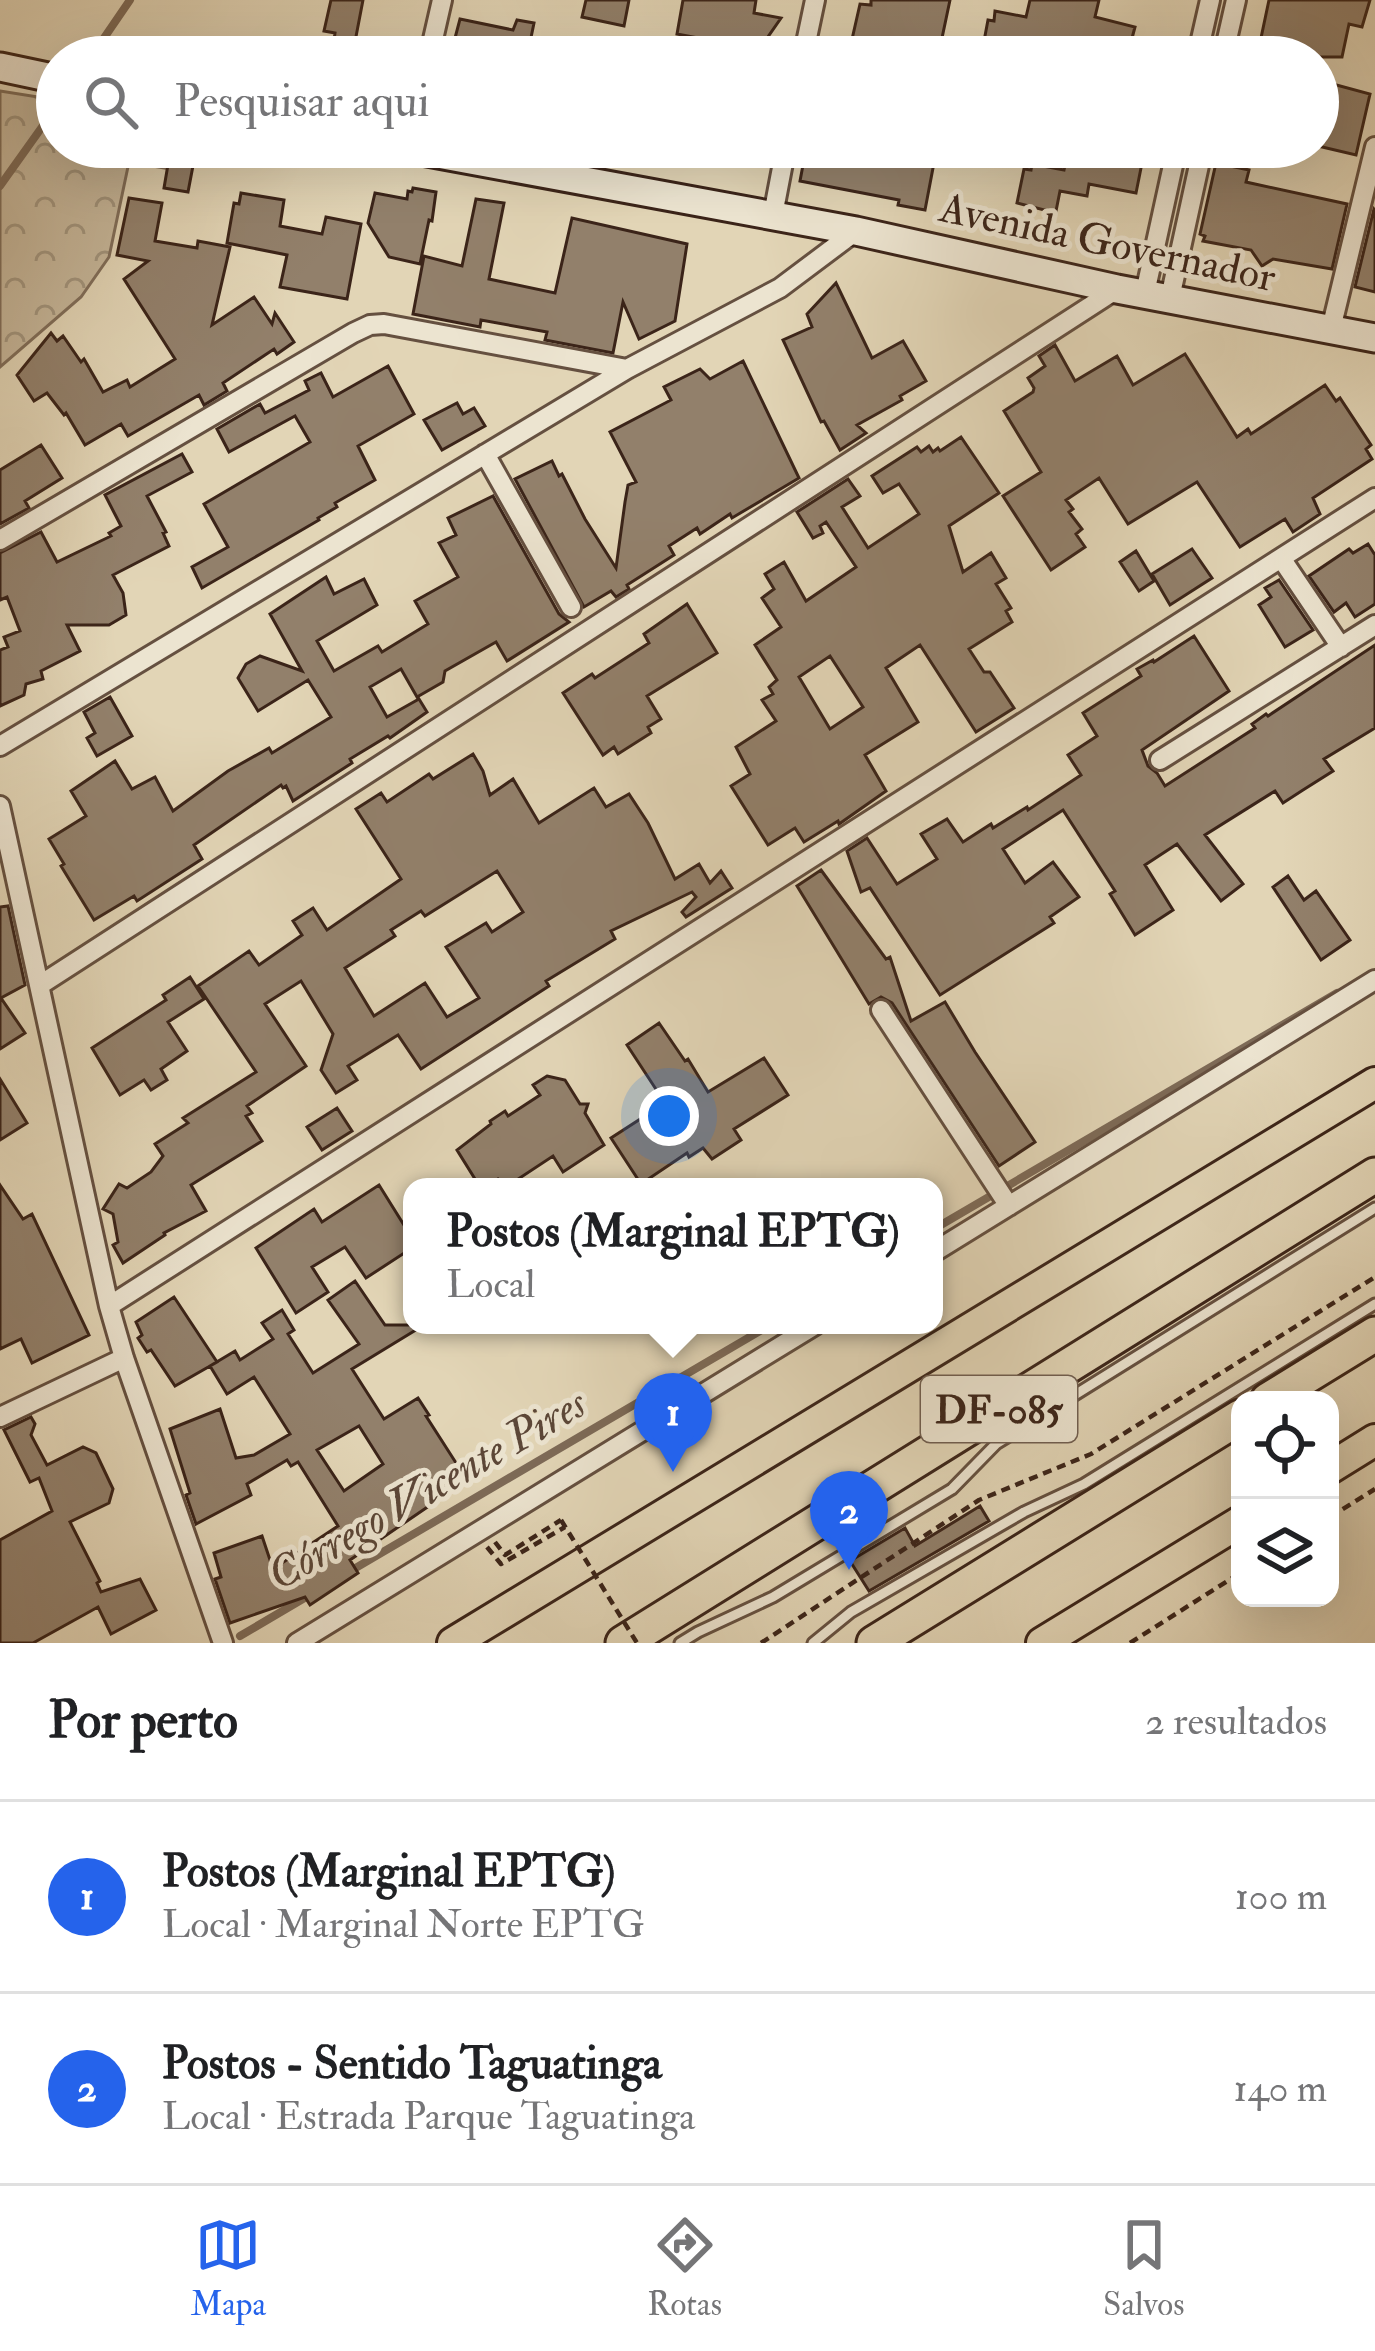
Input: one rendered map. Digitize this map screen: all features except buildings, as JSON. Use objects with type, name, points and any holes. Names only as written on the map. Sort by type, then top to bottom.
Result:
[{"type":"highway","name":"DF-085","points":[[623,1643],[1375,1175]]},
{"type":"highway","points":[[1283,1391],[1375,1334]]},
{"type":"highway","points":[[874,1643],[1231,1423]]},
{"type":"main road","points":[[453,1643],[1375,1083]]},
{"type":"main road","points":[[1339,1462],[1375,1440]]},
{"type":"main road","points":[[1042,1643],[1231,1528]]},
{"type":"street","points":[[434,36],[442,0]]},
{"type":"street","points":[[807,36],[814,0]]},
{"type":"street","points":[[1202,36],[1210,0]]},
{"type":"street","points":[[1228,36],[1236,0]]},
{"type":"street","points":[[0,67],[36,75]]},
{"type":"street","points":[[1331,329],[1375,147]]},
{"type":"street","name":"Avenida Governador","points":[[516,168],[856,231],[1375,338]]},
{"type":"street","points":[[773,215],[782,168]]},
{"type":"street","points":[[1144,294],[1172,168]]},
{"type":"street","points":[[40,985],[1144,294],[1195,168]]},
{"type":"street","points":[[0,746],[627,369],[780,288],[856,231]]},
{"type":"street","points":[[0,540],[370,325],[627,369]]},
{"type":"street","points":[[485,454],[571,607]]},
{"type":"street","points":[[109,1306],[1375,498]]},
{"type":"street","points":[[1281,558],[1341,646]]},
{"type":"street","points":[[1160,760],[1375,625]]},
{"type":"street","points":[[0,806],[109,1306],[223,1643]]},
{"type":"street","points":[[943,1246],[1375,980]]},
{"type":"street","points":[[881,1010],[1009,1206]]},
{"type":"street","points":[[298,1643],[800,1334]]},
{"type":"street","points":[[0,1417],[124,1358]]},
{"type":"lane","points":[[680,1643],[773,1597],[952,1490],[996,1444],[1375,1208]]},
{"type":"lane","points":[[813,1643],[851,1612],[1024,1512],[1084,1484],[1375,1304]]},
{"type":"path","points":[[761,1643],[979,1500],[1091,1454],[1375,1277]]},
{"type":"path","points":[[1339,1511],[1375,1489]]},
{"type":"path","points":[[480,1530],[505,1555],[563,1523],[637,1643]]},
{"type":"path","points":[[1130,1643],[1231,1580]]},
{"type":"green space","points":[[0,91],[36,97],[36,168],[128,168],[109,257],[81,297],[0,367]]},
{"type":"waterway","points":[[105,36],[130,0]]},
{"type":"waterway","points":[[0,186],[36,135]]},
{"type":"waterway","name":"Córrego Vicente Pires","points":[[943,1224],[1337,993]]},
{"type":"waterway","name":"Córrego Vicente Pires","points":[[347,1573],[755,1334]]},
{"type":"waterway","name":"Córrego Vicente Pires","points":[[240,1636],[313,1593]]},
{"type":"place","name":"Postos (Marginal EPTG)","points":[[673,1472]]},
{"type":"place","name":"Postos - Sentido Taguatinga","points":[[849,1570]]}]
